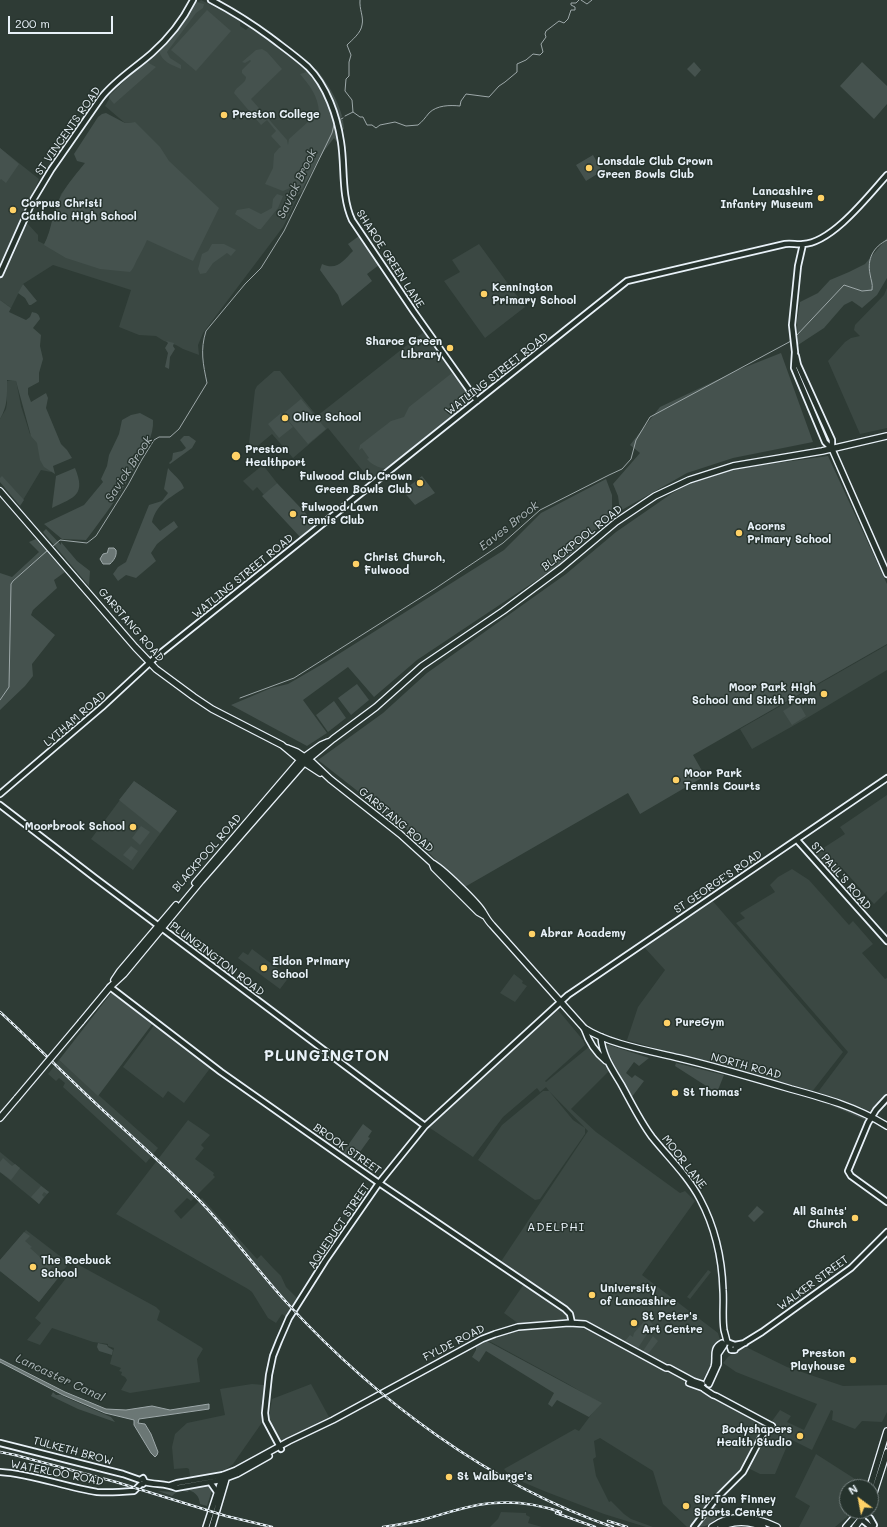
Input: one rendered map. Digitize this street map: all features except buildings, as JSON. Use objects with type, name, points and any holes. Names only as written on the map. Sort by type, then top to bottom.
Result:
[{"type":"highway","name":"BLACKPOOL ROAD","points":[[0,1118],[110,987],[120,971],[304,760],[318,752],[329,742],[376,708],[422,666],[514,603],[561,568],[609,527],[655,496],[688,480],[733,466],[832,449],[887,436]]},
{"type":"highway","name":"GARSTANG ROAD","points":[[0,491],[150,663],[167,678],[206,705],[288,751],[293,750],[400,834],[432,863],[434,868],[478,912],[484,916],[561,1002]]},
{"type":"highway","name":"BLACKPOOL ROAD","points":[[159,927],[291,770],[321,745],[329,742]]},
{"type":"highway","points":[[288,751],[292,760],[291,770]]},
{"type":"highway","points":[[317,767],[316,761],[318,752]]},
{"type":"highway","name":"GARSTANG ROAD","points":[[304,760],[317,767],[328,778]]},
{"type":"highway","name":"MOOR LANE","points":[[561,1002],[584,1028],[599,1036]]},
{"type":"highway","name":"NORTH ROAD","points":[[599,1036],[812,1094],[850,1106],[887,1126]]},
{"type":"highway","points":[[872,1479],[887,1431]]},
{"type":"highway","points":[[878,1479],[887,1452]]},
{"type":"highway","points":[[712,1527],[729,1519],[741,1517],[760,1520],[777,1527]]},
{"type":"highway","points":[[846,1527],[856,1519]]},
{"type":"highway","points":[[721,1527],[739,1521],[752,1523],[763,1527]]},
{"type":"main road","points":[[832,449],[887,574]]},
{"type":"main road","name":"MOOR LANE","points":[[584,1028],[587,1038],[607,1062]]},
{"type":"main road","points":[[599,1036],[599,1054]]},
{"type":"main road","name":"MOOR LANE","points":[[599,1036],[607,1062],[652,1136],[682,1172],[699,1197],[716,1238],[723,1289],[723,1335],[728,1344],[715,1349],[715,1365],[706,1386]]},
{"type":"main road","name":"FYLDE ROAD","points":[[225,1477],[482,1339],[518,1327],[572,1323],[589,1326],[690,1383],[706,1386]]},
{"type":"main road","points":[[706,1386],[716,1396],[772,1426]]},
{"type":"main road","points":[[206,1527],[217,1492],[225,1477]]},
{"type":"main road","points":[[212,1527],[225,1477]]},
{"type":"street","name":"ST VINCENTS ROAD","points":[[0,274],[33,200],[51,170],[97,104],[110,87],[152,53],[175,30],[193,0]]},
{"type":"street","name":"SHAROE GREEN LANE","points":[[211,0],[246,20],[290,52],[309,68],[325,91],[338,127],[342,150],[347,205],[352,220],[414,312],[477,401]]},
{"type":"street","name":"WATLING STREET ROAD","points":[[150,663],[254,578],[627,281],[785,244],[803,244],[818,240],[845,222],[887,175]]},
{"type":"street","points":[[803,244],[798,266],[792,326],[795,352],[798,365],[832,440],[832,449]]},
{"type":"street","name":"LYTHAM ROAD","points":[[0,794],[102,707],[150,663]]},
{"type":"street","name":"ST GEORGE'S ROAD","points":[[561,1002],[628,954],[887,778]]},
{"type":"street","name":"LYTHAM ROAD","points":[[0,788],[10,786]]},
{"type":"street","name":"PLUNGINGTON ROAD","points":[[0,805],[159,927],[425,1126]]},
{"type":"street","name":"ST PAUL'S ROAD","points":[[797,840],[887,941]]},
{"type":"street","name":"BROOK STREET","points":[[110,987],[221,1072],[379,1183],[565,1309],[570,1314],[572,1323]]},
{"type":"street","name":"AQUEDUCT STREET","points":[[280,1448],[266,1421],[265,1413],[269,1375],[276,1346],[289,1318],[325,1261],[379,1183],[425,1126],[561,1002]]},
{"type":"street","points":[[887,1098],[872,1117],[848,1171],[850,1176],[887,1202]]},
{"type":"street","name":"WALKER STREET","points":[[728,1344],[745,1343],[851,1268],[887,1232]]},
{"type":"street","points":[[694,1527],[713,1502],[744,1472],[763,1434],[772,1426]]},
{"type":"street","name":"TULKETH BROW","points":[[0,1443],[117,1473],[154,1485],[171,1485],[225,1477]]},
{"type":"street","name":"WATERLOO ROAD","points":[[0,1472],[23,1474],[97,1492],[134,1491],[142,1482]]},
{"type":"street","name":"TULKETH BROW","points":[[171,1485],[176,1488],[210,1482],[225,1477]]},
{"type":"street","points":[[210,1482],[217,1492]]},
{"type":"shaded area","points":[[201,0],[238,19],[240,26],[246,30],[249,27],[253,29],[307,70],[318,84],[332,112],[335,122],[303,191],[295,198],[297,199],[283,227],[203,333],[198,345],[199,355],[164,341],[156,336],[139,335],[119,327],[131,290],[53,265],[23,284],[11,308],[0,300],[0,278],[12,258],[27,223],[38,235],[38,241],[44,244],[49,235],[61,194],[85,163],[135,122],[125,123],[105,106],[109,96],[166,46],[188,18],[196,1],[199,2]]},
{"type":"shaded area","points":[[195,2],[204,4],[203,8],[196,13],[167,52],[170,58],[181,65],[181,69],[162,58],[159,51],[180,29]]},
{"type":"shaded area","points":[[207,10],[231,31],[196,71],[171,50]]},
{"type":"shaded area","points":[[262,49],[267,52],[282,69],[251,99],[287,140],[288,145],[289,139],[319,112],[315,96],[300,74],[307,72],[319,88],[328,104],[334,122],[337,142],[334,138],[324,151],[302,189],[290,188],[283,191],[265,184],[273,168],[274,154],[281,147],[271,136],[276,131],[267,120],[261,125],[234,93],[246,79],[242,73],[242,70],[251,61],[250,60],[245,63],[242,62],[256,50]]},
{"type":"shaded area","points":[[147,62],[156,67],[114,104],[109,98],[110,95],[142,64]]},
{"type":"shaded area","points":[[694,62],[701,70],[695,77],[687,69]]},
{"type":"shaded area","points":[[862,62],[887,86],[887,104],[874,119],[840,86]]},
{"type":"shaded area","points":[[316,69],[338,103],[342,116],[341,118],[343,120],[344,129],[342,130],[330,93],[314,70]]},
{"type":"shaded area","points":[[106,113],[125,123],[135,122],[160,147],[169,161],[219,208],[193,261],[147,240],[130,272],[100,269],[66,258],[44,245],[59,200],[67,186],[85,163],[77,161],[74,154],[98,117]]},
{"type":"shaded area","name":"Corpus Christi Catholic High School","points":[[0,148],[39,179],[8,253],[0,267]]},
{"type":"shaded area","points":[[0,148],[19,164],[6,183],[1,179],[0,180]]},
{"type":"shaded area","name":"Lonsdale Club Crown Green Bowls Club","points":[[593,155],[602,171],[586,181],[576,165]]},
{"type":"shaded area","points":[[277,194],[283,196],[278,208],[261,229],[258,229],[235,214],[237,210],[249,208],[261,214],[272,208],[273,199]]},
{"type":"shaded area","points":[[359,236],[379,265],[367,274],[372,281],[342,306],[338,295],[320,270],[322,264],[327,266],[336,266],[343,261],[353,251],[348,244]]},
{"type":"shaded area","points":[[887,238],[887,278],[877,295],[862,308],[852,301],[844,305],[824,328],[798,345],[797,321],[800,302],[818,293],[830,280],[865,264]]},
{"type":"shaded area","points":[[212,244],[224,244],[236,250],[231,256],[227,253],[213,263],[206,273],[200,274],[198,269],[202,254],[208,251]]},
{"type":"shaded area","name":"Kennington Primary School","points":[[479,244],[525,307],[485,338],[444,281],[460,272],[452,260]]},
{"type":"shaded area","points":[[23,284],[37,301],[31,305],[29,305],[25,298],[18,293]]},
{"type":"shaded area","points":[[887,288],[887,428],[860,434],[828,361],[845,342],[851,338],[860,336],[854,330],[855,325],[884,295]]},
{"type":"shaded area","points":[[0,300],[11,308],[9,312],[26,320],[30,317],[32,312],[38,314],[40,317],[33,328],[41,335],[40,346],[43,359],[39,373],[39,382],[28,388],[28,394],[31,402],[46,393],[48,398],[46,408],[61,444],[72,458],[53,466],[55,474],[44,467],[40,460],[37,443],[31,436],[16,381],[7,380],[6,405],[0,419]]},
{"type":"shaded area","points":[[425,331],[470,397],[469,402],[371,481],[328,428],[293,458],[272,434],[254,449],[249,443],[255,390],[257,386],[274,371],[280,371],[317,416]]},
{"type":"shaded area","points":[[166,341],[174,343],[173,346],[175,349],[170,357],[169,369],[165,367],[168,353],[165,348],[168,343]]},
{"type":"shaded area","points":[[781,353],[813,442],[733,458],[687,473],[620,511],[618,496],[613,484],[640,453],[630,445],[660,407],[738,370]]},
{"type":"shaded area","points":[[452,373],[466,391],[469,402],[388,468],[379,467],[369,461],[367,459],[369,458],[362,448],[359,450],[360,445],[391,421],[404,417],[409,407]]},
{"type":"shaded area","points":[[16,380],[21,406],[30,434],[38,438],[53,467],[51,472],[41,470],[20,505],[0,482],[0,419],[6,409],[7,381]]},
{"type":"shaded area","points":[[301,399],[326,429],[308,444],[283,414]]},
{"type":"shaded area","points":[[140,413],[153,420],[152,432],[146,447],[120,493],[86,540],[62,539],[44,524],[84,505],[103,482],[101,479],[107,466],[109,455],[119,434],[122,420],[131,415]]},
{"type":"shaded area","points":[[281,413],[293,427],[279,438],[268,424]]},
{"type":"shaded area","points":[[184,436],[189,436],[196,441],[192,448],[170,464],[169,463],[172,460],[173,453],[182,451],[186,448],[180,440]]},
{"type":"shaded area","points":[[828,456],[887,584],[887,644],[693,755],[705,776],[640,814],[628,793],[463,888],[406,829],[318,760],[383,713],[427,673],[566,574],[616,532],[671,494],[693,481],[734,469]]},
{"type":"shaded area","points":[[263,465],[277,483],[264,495],[257,487],[253,491],[243,481]]},
{"type":"shaded area","points":[[75,468],[78,477],[79,490],[72,498],[52,508],[56,476]]},
{"type":"shaded area","points":[[168,468],[179,479],[184,488],[160,506],[152,522],[160,531],[174,521],[178,527],[157,544],[151,553],[156,561],[136,578],[126,575],[118,581],[113,574],[118,567],[126,562],[149,505],[162,501],[168,493],[164,489]]},
{"type":"shaded area","points":[[2,476],[24,500],[20,506],[0,482],[0,478]]},
{"type":"shaded area","name":"Fulwood Club Crown Green Bowls Club","points":[[422,476],[435,493],[415,505],[403,491]]},
{"type":"shaded area","points":[[606,479],[612,495],[612,515],[558,566],[417,660],[374,697],[348,667],[303,700],[327,733],[307,746],[231,705],[271,688],[288,684],[326,662],[504,550],[541,513]]},
{"type":"shaded area","name":"Fulwood Lawn Tennis Club","points":[[277,483],[313,521],[313,528],[300,537],[262,496]]},
{"type":"shaded area","points":[[46,529],[61,545],[61,542],[77,561],[90,571],[89,586],[43,532]]},
{"type":"shaded area","points":[[36,539],[65,572],[54,580],[57,588],[33,610],[31,615],[55,635],[32,664],[33,676],[25,686],[0,710],[0,573],[12,577],[39,552],[29,542]]},
{"type":"shaded area","points":[[109,548],[114,548],[116,550],[116,556],[110,564],[103,564],[100,559],[103,554],[107,553]]},
{"type":"shaded area","name":"Moor Park High School and Sixth Form","points":[[887,645],[887,670],[752,749],[740,729]]},
{"type":"shaded area","points":[[357,684],[369,700],[351,715],[338,698]]},
{"type":"shaded area","points":[[334,701],[346,718],[328,732],[316,715]]},
{"type":"shaded area","points":[[798,702],[806,716],[792,725],[783,711]]},
{"type":"shaded area","name":"Moorbrook School","points":[[134,781],[177,811],[133,870],[91,839]]},
{"type":"shaded area","points":[[134,781],[177,811],[160,833],[119,800]]},
{"type":"shaded area","points":[[887,795],[887,891],[874,904],[841,867],[832,874],[814,854],[845,834],[840,827]]},
{"type":"shaded area","points":[[141,826],[150,832],[140,845],[132,838]]},
{"type":"shaded area","points":[[131,846],[138,851],[131,861],[123,855]]},
{"type":"shaded area","points":[[792,869],[809,880],[849,925],[853,921],[873,944],[862,953],[885,979],[887,978],[887,1093],[870,1111],[818,1092],[848,1052],[736,923],[745,918],[740,913],[775,892],[770,885],[778,877]]},
{"type":"shaded area","points":[[711,899],[843,1052],[811,1093],[627,1040],[638,1007],[665,970],[644,947]]},
{"type":"shaded area","name":"Eldon Primary School","points":[[252,949],[289,977],[280,989],[238,958],[243,952],[248,955]]},
{"type":"shaded area","points":[[514,974],[527,986],[515,1002],[500,993]]},
{"type":"shaded area","points":[[112,992],[153,1023],[98,1096],[59,1060]]},
{"type":"shaded area","name":"University of Lancashire","points":[[558,1010],[583,1040],[585,1045],[545,1081],[546,1082],[590,1046],[609,1071],[571,1109],[596,1132],[680,1193],[685,1191],[695,1201],[642,1275],[718,1333],[720,1340],[714,1345],[711,1351],[712,1364],[700,1384],[701,1392],[754,1412],[772,1421],[780,1410],[791,1416],[787,1422],[804,1430],[817,1404],[736,1372],[723,1363],[728,1357],[744,1346],[787,1367],[843,1386],[887,1385],[887,1412],[882,1422],[862,1421],[855,1429],[832,1420],[833,1411],[831,1410],[812,1450],[790,1439],[775,1474],[760,1474],[744,1466],[711,1500],[692,1527],[687,1527],[663,1504],[653,1471],[600,1438],[594,1441],[596,1457],[593,1459],[596,1476],[609,1502],[611,1501],[631,1519],[653,1527],[646,1527],[604,1514],[511,1477],[504,1469],[575,1429],[579,1431],[600,1403],[489,1341],[520,1330],[529,1329],[504,1313],[526,1281],[500,1263],[588,1131],[546,1087],[540,1092],[537,1088],[503,1117],[473,1157],[427,1126]]},
{"type":"shaded area","points":[[155,1024],[211,1067],[184,1103],[168,1091],[163,1098],[123,1067]]},
{"type":"shaded area","points":[[609,1045],[649,1058],[639,1066],[634,1062],[626,1073],[632,1078],[635,1075],[644,1081],[631,1098],[605,1046]]},
{"type":"shaded area","points":[[59,1060],[158,1148],[146,1163],[63,1087],[65,1083],[59,1078],[56,1081],[48,1074]]},
{"type":"shaded area","points":[[676,1063],[724,1075],[718,1090],[716,1089],[714,1091],[675,1066]]},
{"type":"shaded area","points":[[718,1071],[774,1085],[829,1103],[864,1117],[865,1120],[841,1109],[803,1095]]},
{"type":"shaded area","points":[[543,1091],[549,1091],[573,1120],[585,1128],[585,1134],[540,1199],[535,1200],[478,1160],[502,1125]]},
{"type":"shaded area","points":[[188,1120],[210,1135],[201,1145],[204,1148],[195,1159],[214,1173],[213,1175],[215,1177],[191,1201],[187,1198],[174,1211],[181,1219],[202,1198],[257,1259],[261,1255],[281,1276],[286,1287],[298,1299],[288,1318],[282,1314],[276,1323],[268,1318],[252,1292],[248,1289],[116,1214]]},
{"type":"shaded area","points":[[363,1124],[372,1131],[368,1137],[370,1138],[352,1163],[341,1155]]},
{"type":"shaded area","points":[[0,1152],[49,1192],[39,1204],[0,1172]]},
{"type":"shaded area","points":[[3,1158],[12,1166],[15,1164],[20,1168],[11,1180],[0,1172],[0,1162]]},
{"type":"shaded area","points":[[41,1186],[49,1192],[47,1194],[44,1192],[42,1195],[44,1197],[39,1204],[31,1197]]},
{"type":"shaded area","points":[[757,1206],[764,1212],[754,1222],[748,1216]]},
{"type":"shaded area","name":"The Roebuck School","points":[[26,1230],[69,1263],[39,1302],[0,1271],[0,1260]]},
{"type":"shaded area","name":"The Roebuck School","points":[[24,1232],[30,1236],[25,1241],[32,1247],[30,1248],[40,1257],[43,1255],[54,1264],[50,1270],[59,1277],[39,1302],[0,1271],[0,1260]]},
{"type":"shaded area","points":[[77,1264],[156,1307],[160,1311],[157,1320],[201,1347],[203,1349],[197,1359],[200,1382],[130,1393],[121,1390],[127,1380],[121,1375],[122,1372],[119,1371],[121,1368],[110,1364],[114,1348],[108,1346],[108,1344],[93,1342],[52,1328],[40,1345],[27,1340],[41,1323],[35,1318]]},
{"type":"shaded area","points":[[708,1270],[711,1272],[690,1299],[687,1297]]},
{"type":"shaded area","points":[[647,1318],[653,1325],[638,1348],[625,1341],[630,1335],[633,1337],[634,1333]]},
{"type":"shaded area","points":[[653,1336],[658,1341],[648,1354],[643,1351]]},
{"type":"shaded area","points":[[487,1341],[602,1403],[589,1417],[557,1400],[552,1407],[548,1404],[554,1393],[486,1351],[479,1362],[472,1357],[476,1350],[476,1346]]},
{"type":"shaded area","points":[[98,1343],[107,1345],[113,1350],[112,1355],[99,1351],[97,1347]]},
{"type":"shaded area","points":[[0,1359],[65,1392],[106,1409],[126,1410],[152,1406],[170,1410],[209,1404],[209,1409],[139,1419],[138,1423],[145,1424],[151,1434],[158,1452],[155,1457],[134,1425],[134,1420],[105,1413],[63,1395],[0,1362]]},
{"type":"shaded area","points":[[252,1384],[264,1385],[265,1413],[261,1424],[233,1464],[216,1477],[191,1481],[189,1469],[174,1469],[172,1447],[175,1434],[187,1423],[225,1415],[220,1389]]},
{"type":"shaded area","points":[[311,1384],[329,1417],[280,1442],[269,1418],[272,1399]]},
{"type":"shaded area","points":[[53,1392],[56,1395],[60,1395],[111,1417],[115,1422],[78,1409],[51,1396]]},
{"type":"shaded area","points":[[816,1454],[855,1479],[839,1479],[839,1519],[845,1519],[835,1527],[799,1527],[810,1506],[795,1497]]},
{"type":"shaded area","points":[[203,1485],[209,1486],[212,1490],[207,1506],[200,1504],[197,1495],[189,1490],[188,1492],[177,1492],[172,1496],[158,1491],[174,1492]]},
{"type":"shaded area","points":[[712,1506],[721,1510],[714,1521],[708,1525],[694,1527]]},
{"type":"shaded area","points":[[501,1512],[526,1513],[526,1515],[530,1517],[528,1523],[542,1527],[490,1527],[498,1519]]},
{"type":"waterway","name":"Savick Brook","points":[[345,116],[353,112],[352,100],[345,91],[346,79],[349,76],[349,62],[351,55],[347,45],[356,36],[361,28],[362,19],[360,0]]},
{"type":"waterway","points":[[353,112],[360,117],[363,117],[367,125],[372,125],[376,128],[380,125],[395,122],[406,126],[418,125],[432,110],[436,108],[460,106],[461,101],[466,94],[489,97],[499,86],[517,72],[517,64],[526,60],[533,54],[540,55],[543,52],[541,44],[546,37],[546,31],[559,21],[564,23],[568,19],[571,10],[575,10],[575,7],[571,5],[571,3],[576,3],[579,0]]},
{"type":"waterway","points":[[581,0],[587,4],[592,0]]},
{"type":"waterway","name":"Savick Brook","points":[[52,547],[60,540],[87,543],[96,536],[154,440],[159,437],[170,437],[179,429],[207,383],[203,363],[203,344],[206,331],[245,284],[261,268],[284,231],[332,133],[334,125]]},
{"type":"waterway","name":"Eaves Brook","points":[[796,336],[844,285],[862,291],[872,290],[869,269],[870,258],[878,246],[887,240]]},
{"type":"waterway","name":"Eaves Brook","points":[[240,698],[294,678],[436,588],[503,543],[540,510],[622,469],[631,459],[636,440],[650,417],[791,341]]},
{"type":"waterway","name":"Savick Brook","points":[[0,700],[9,687],[11,584],[48,550]]},
{"type":"railway","points":[[0,1012],[198,1199],[288,1304],[322,1339],[397,1406],[437,1436],[479,1463],[523,1488],[567,1509],[613,1527]]},
{"type":"railway","points":[[0,1452],[116,1482],[226,1516],[272,1527]]},
{"type":"railway","points":[[383,1527],[414,1522],[468,1507],[494,1503],[528,1504],[561,1512]]},
{"type":"railway","points":[[556,1513],[595,1527]]},
{"type":"railway","points":[[608,1521],[627,1527]]},
{"type":"place","name":"Preston College","points":[[224,115]]},
{"type":"place","name":"Lonsdale Club Crown Green Bowls Club","points":[[589,168]]},
{"type":"place","name":"Lancashire Infantry Museum","points":[[821,198]]},
{"type":"place","name":"Corpus Christi Catholic High School","points":[[13,210]]},
{"type":"place","name":"Kennington Primary School","points":[[484,294]]},
{"type":"place","name":"Sharoe Green Library","points":[[450,348]]},
{"type":"place","name":"Olive School","points":[[285,418]]},
{"type":"place","name":"Preston Healthport","points":[[236,456]]},
{"type":"place","name":"Fulwood Club Crown Green Bowls Club","points":[[420,483]]},
{"type":"place","name":"Fulwood Lawn Tennis Club","points":[[293,514]]},
{"type":"place","name":"Acorns Primary School","points":[[739,533]]},
{"type":"place","name":"Christ Church, Fulwood","points":[[356,564]]},
{"type":"place","name":"Moor Park High School and Sixth Form","points":[[824,694]]},
{"type":"place","name":"Moor Park Tennis Courts","points":[[676,780]]},
{"type":"place","name":"Moorbrook School","points":[[133,827]]},
{"type":"place","name":"Abrar Academy","points":[[532,934]]},
{"type":"place","name":"Eldon Primary School","points":[[264,968]]},
{"type":"place","name":"PureGym","points":[[667,1023]]},
{"type":"place","name":"St Thomas'","points":[[675,1093]]},
{"type":"place","name":"All Saints' Church","points":[[855,1218]]},
{"type":"place","name":"The Roebuck School","points":[[33,1267]]},
{"type":"place","name":"University of Lancashire","points":[[592,1295]]},
{"type":"place","name":"St Peter's Art Centre","points":[[634,1323]]},
{"type":"place","name":"Preston Playhouse","points":[[853,1360]]},
{"type":"place","name":"Bodyshapers Health Studio","points":[[800,1436]]},
{"type":"place","name":"St Walburge's","points":[[449,1477]]},
{"type":"place","name":"Sir Tom Finney Sports Centre","points":[[686,1506]]},
{"type":"district","name":"PLUNGINGTON","points":[[327,1056]]},
{"type":"district","name":"ADELPHI","points":[[556,1227]]},
{"type":"water label","name":"Lancaster Canal","points":[[60,1378]]}]
